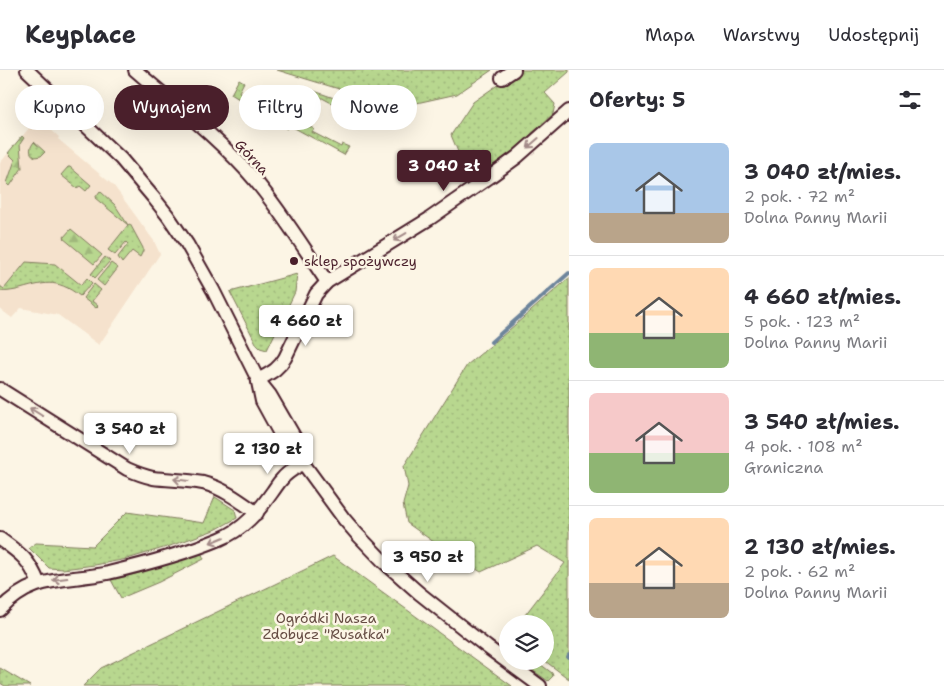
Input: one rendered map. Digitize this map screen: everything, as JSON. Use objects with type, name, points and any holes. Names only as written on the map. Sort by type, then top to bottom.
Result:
[{"type":"street","points":[[27,70],[97,135],[121,160],[168,216],[197,260],[222,307],[258,380],[262,401],[284,443],[303,463],[344,519],[384,562],[440,610],[540,686]]},
{"type":"street","name":"Górna","points":[[135,70],[234,157],[286,221],[327,282]]},
{"type":"street","points":[[502,78],[514,70]]},
{"type":"street","points":[[258,380],[274,371],[286,358],[316,294],[327,282],[429,219],[491,176],[517,157],[569,111]]},
{"type":"street","points":[[0,390],[127,469],[152,478],[202,483],[220,489],[256,513]]},
{"type":"street","points":[[0,610],[14,596],[46,581],[106,573],[155,561],[222,538],[239,528],[256,513],[282,478],[303,463]]},
{"type":"street","points":[[0,539],[22,555],[34,570],[39,584]]},
{"type":"shaded area","points":[[27,130],[51,130],[59,137],[58,139],[114,186],[154,241],[160,254],[99,345],[58,315],[21,308],[12,318],[0,309],[0,163]]},
{"type":"green space","points":[[277,70],[492,70],[457,94],[417,103],[417,85],[331,85],[331,87]]},
{"type":"green space","points":[[519,70],[569,70],[569,72],[545,93],[555,104],[553,114],[528,137],[526,144],[471,183],[451,135],[473,102]]},
{"type":"green space","points":[[239,79],[244,82],[242,85],[239,85],[239,99],[231,94]]},
{"type":"green space","points":[[321,93],[331,97],[331,103],[321,97]]},
{"type":"green space","points":[[298,130],[313,130],[312,132],[341,147],[342,144],[349,147],[344,155]]},
{"type":"green space","points":[[22,136],[24,138],[20,144],[22,168],[10,186],[7,183],[15,160],[8,153]]},
{"type":"green space","points":[[34,142],[45,152],[41,156],[35,157],[31,154]]},
{"type":"green space","points":[[68,167],[91,185],[86,191],[80,186],[77,188],[61,175]]},
{"type":"green space","points":[[100,191],[115,205],[128,225],[95,198]]},
{"type":"green space","points":[[130,224],[143,251],[140,257],[132,251],[122,263],[118,257],[128,244],[126,242],[115,255],[108,250]]},
{"type":"green space","points":[[71,229],[102,255],[94,264],[63,238]]},
{"type":"green space","points":[[105,257],[110,261],[95,278],[91,274]]},
{"type":"green space","points":[[26,262],[55,264],[81,285],[87,278],[92,283],[80,296],[63,286],[49,283],[12,291],[0,291],[0,286],[4,289]]},
{"type":"green space","points":[[111,263],[118,268],[104,286],[97,280]]},
{"type":"green space","points":[[297,274],[295,292],[267,350],[260,348],[230,292]]},
{"type":"green space","points":[[569,278],[569,679],[554,668],[554,615],[525,615],[565,563],[537,546],[481,572],[407,523],[403,504],[408,486],[404,466],[467,365]]},
{"type":"green space","points":[[94,284],[101,290],[92,301],[98,306],[96,308],[83,298]]},
{"type":"green space","points":[[215,497],[235,510],[237,518],[217,529],[127,559],[63,569],[49,568],[29,548],[36,543],[93,546],[127,512],[204,523]]},
{"type":"green space","points":[[200,550],[204,559],[159,582],[121,598],[111,580],[139,573]]},
{"type":"green space","name":"Ogródki Nasza Zdobycz \"Rusałka\"","points":[[333,556],[512,686],[83,686],[101,668]]},
{"type":"green space","points":[[0,668],[30,686],[5,686],[0,683]]},
{"type":"green space","points":[[532,670],[548,670],[553,676],[548,681]]},
{"type":"waterway","points":[[491,342],[569,273]]},
{"type":"place","name":"sklep spożywczy","points":[[294,261]]}]
